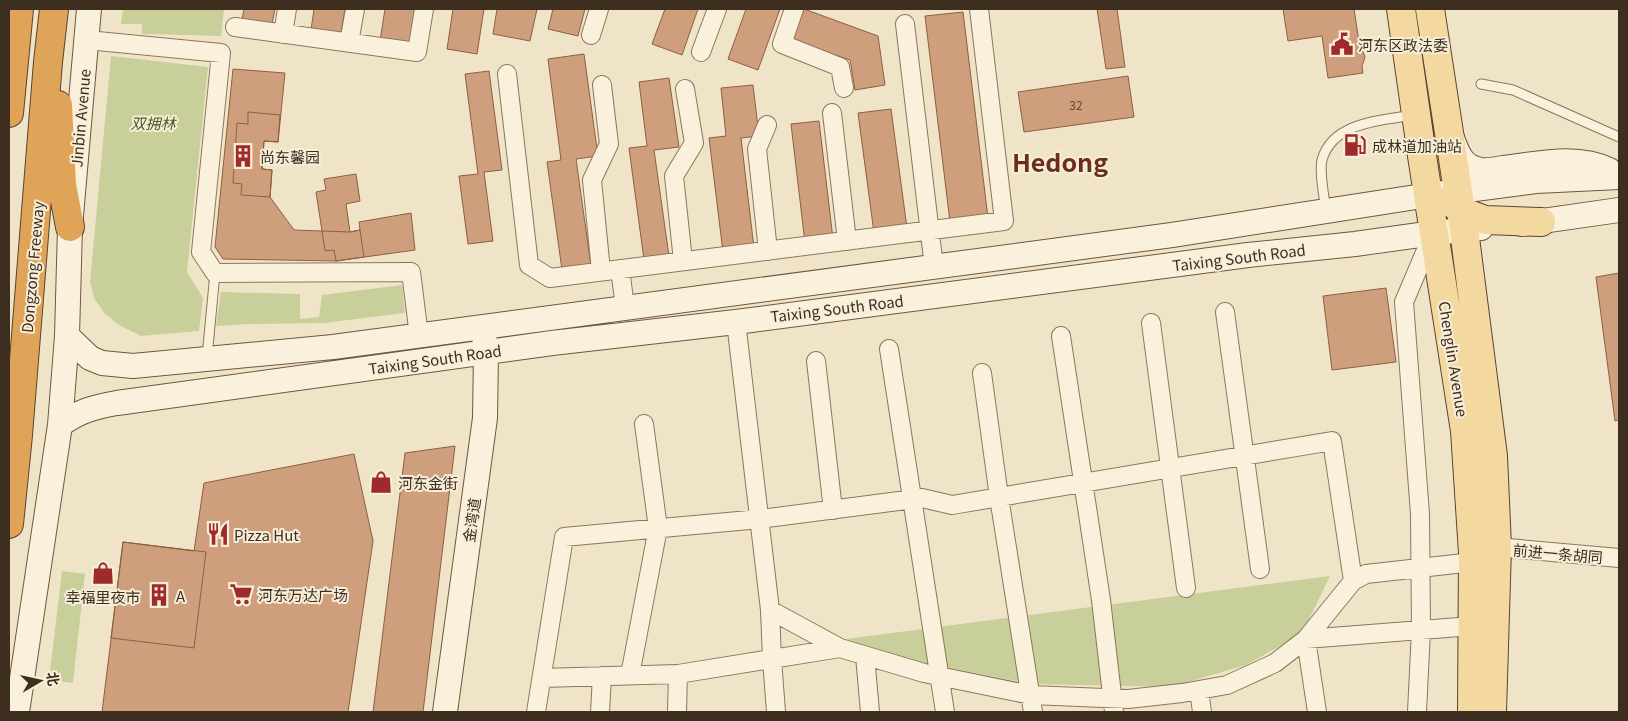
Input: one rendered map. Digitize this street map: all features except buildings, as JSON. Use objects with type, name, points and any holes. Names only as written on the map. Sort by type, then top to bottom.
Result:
[{"type":"highway","points":[[9,113],[19,9]]},
{"type":"highway","name":"Dongzong Freeway","points":[[9,524],[54,9]]},
{"type":"highway","points":[[48,62],[58,100],[62,185],[70,227]]},
{"type":"main road","name":"Jinbin Avenue","points":[[17,712],[60,424],[67,336],[70,227],[89,9]]},
{"type":"main road","name":"Chenglin Avenue","points":[[1401,9],[1418,123],[1448,212],[1493,456],[1497,548],[1492,712]]},
{"type":"main road","name":"Chenglin Avenue","points":[[1430,9],[1448,128],[1448,212],[1443,286],[1465,431],[1472,562],[1472,712]]},
{"type":"main road","points":[[1448,128],[1462,161],[1477,170],[1552,162],[1576,162],[1600,166],[1612,177]]},
{"type":"main road","points":[[1448,212],[1481,200],[1561,190],[1612,177]]},
{"type":"main road","points":[[1448,212],[1485,220],[1541,222],[1619,210]]},
{"type":"main road","name":"Taixing South Road","points":[[67,336],[90,358],[102,364],[133,366],[333,347],[419,336],[1172,235],[1326,211],[1448,212]]},
{"type":"main road","name":"Taixing South Road","points":[[60,424],[88,408],[117,402],[486,352],[736,322],[1190,262],[1355,244],[1448,212]]},
{"type":"main road","name":"金湾道","points":[[445,712],[485,418],[486,352],[484,326]]},
{"type":"street","points":[[283,34],[287,9]]},
{"type":"street","points":[[349,43],[355,9]]},
{"type":"street","points":[[235,27],[417,52],[424,9]]},
{"type":"street","points":[[591,35],[599,9]]},
{"type":"street","points":[[702,52],[717,9]]},
{"type":"street","points":[[794,9],[782,44],[840,67],[844,88]]},
{"type":"street","points":[[507,74],[529,265],[550,278],[1004,221],[979,9]]},
{"type":"street","points":[[905,24],[934,267]]},
{"type":"street","points":[[87,40],[221,53],[201,252],[215,272],[411,272],[419,336]]},
{"type":"street","points":[[601,271],[592,180],[609,144],[602,85]]},
{"type":"street","points":[[683,261],[674,176],[694,143],[685,88]]},
{"type":"street","points":[[832,114],[847,241]]},
{"type":"street","points":[[767,125],[757,149],[768,250]]},
{"type":"street","points":[[1417,712],[1420,630],[1420,514],[1404,302],[1448,212]]},
{"type":"street","points":[[620,269],[625,307]]},
{"type":"street","points":[[1225,312],[1260,569]]},
{"type":"street","points":[[736,322],[770,610],[776,712]]},
{"type":"street","points":[[1151,323],[1186,588]]},
{"type":"street","points":[[1061,336],[1101,600],[1113,705]]},
{"type":"street","points":[[889,349],[945,712]]},
{"type":"street","points":[[816,360],[833,510]]},
{"type":"street","points":[[982,373],[999,497],[1032,704]]},
{"type":"street","points":[[630,675],[658,528],[644,424]]},
{"type":"street","points":[[536,712],[564,537],[760,519],[922,498],[952,505],[1332,441],[1353,580]]},
{"type":"street","name":"前进一条胡同","points":[[1497,548],[1619,558]]},
{"type":"street","points":[[770,610],[840,648],[1032,704],[1113,705],[1128,699],[1227,685],[1275,664],[1306,639],[1353,580],[1366,574],[1472,562]]},
{"type":"street","points":[[1306,639],[1472,626]]},
{"type":"street","points":[[1306,639],[1317,712]]},
{"type":"street","points":[[542,678],[678,674],[840,648]]},
{"type":"street","points":[[865,656],[870,712]]},
{"type":"street","points":[[677,712],[678,674]]},
{"type":"street","points":[[600,712],[602,676]]},
{"type":"street","points":[[1199,690],[1202,712]]},
{"type":"lane","points":[[1481,84],[1513,90],[1619,137]]},
{"type":"lane","points":[[1326,211],[1322,160],[1333,139],[1368,122],[1418,123]]},
{"type":"lane","points":[[207,358],[215,272]]},
{"type":"green space","points":[[123,9],[224,9],[221,36],[142,34],[142,24],[121,24]]},
{"type":"green space","name":"双拥林","points":[[111,56],[208,67],[187,272],[203,298],[199,331],[141,336],[119,325],[105,314],[94,298],[90,282]]},
{"type":"green space","points":[[402,285],[405,313],[324,323],[216,326],[221,292],[300,294],[300,319],[319,317],[322,295]]},
{"type":"green space","points":[[62,571],[85,574],[73,683],[49,680]]},
{"type":"green space","points":[[1330,576],[1302,634],[1246,665],[1170,687],[1032,684],[889,656],[846,639]]},
{"type":"place","name":"河东区政法委","points":[[1342,44]]},
{"type":"place","name":"成林道加油站","points":[[1355,145]]},
{"type":"place","name":"尚东馨园","points":[[243,156]]},
{"type":"place","name":"河东金街","points":[[381,482]]},
{"type":"place","name":"Pizza Hut","points":[[218,534]]},
{"type":"place","name":"幸福里夜市","points":[[103,573]]},
{"type":"place","name":"河东万达广场","points":[[241,594]]},
{"type":"place","name":"A","points":[[159,595]]},
{"type":"district","name":"Hedong","points":[[1060,161]]}]
